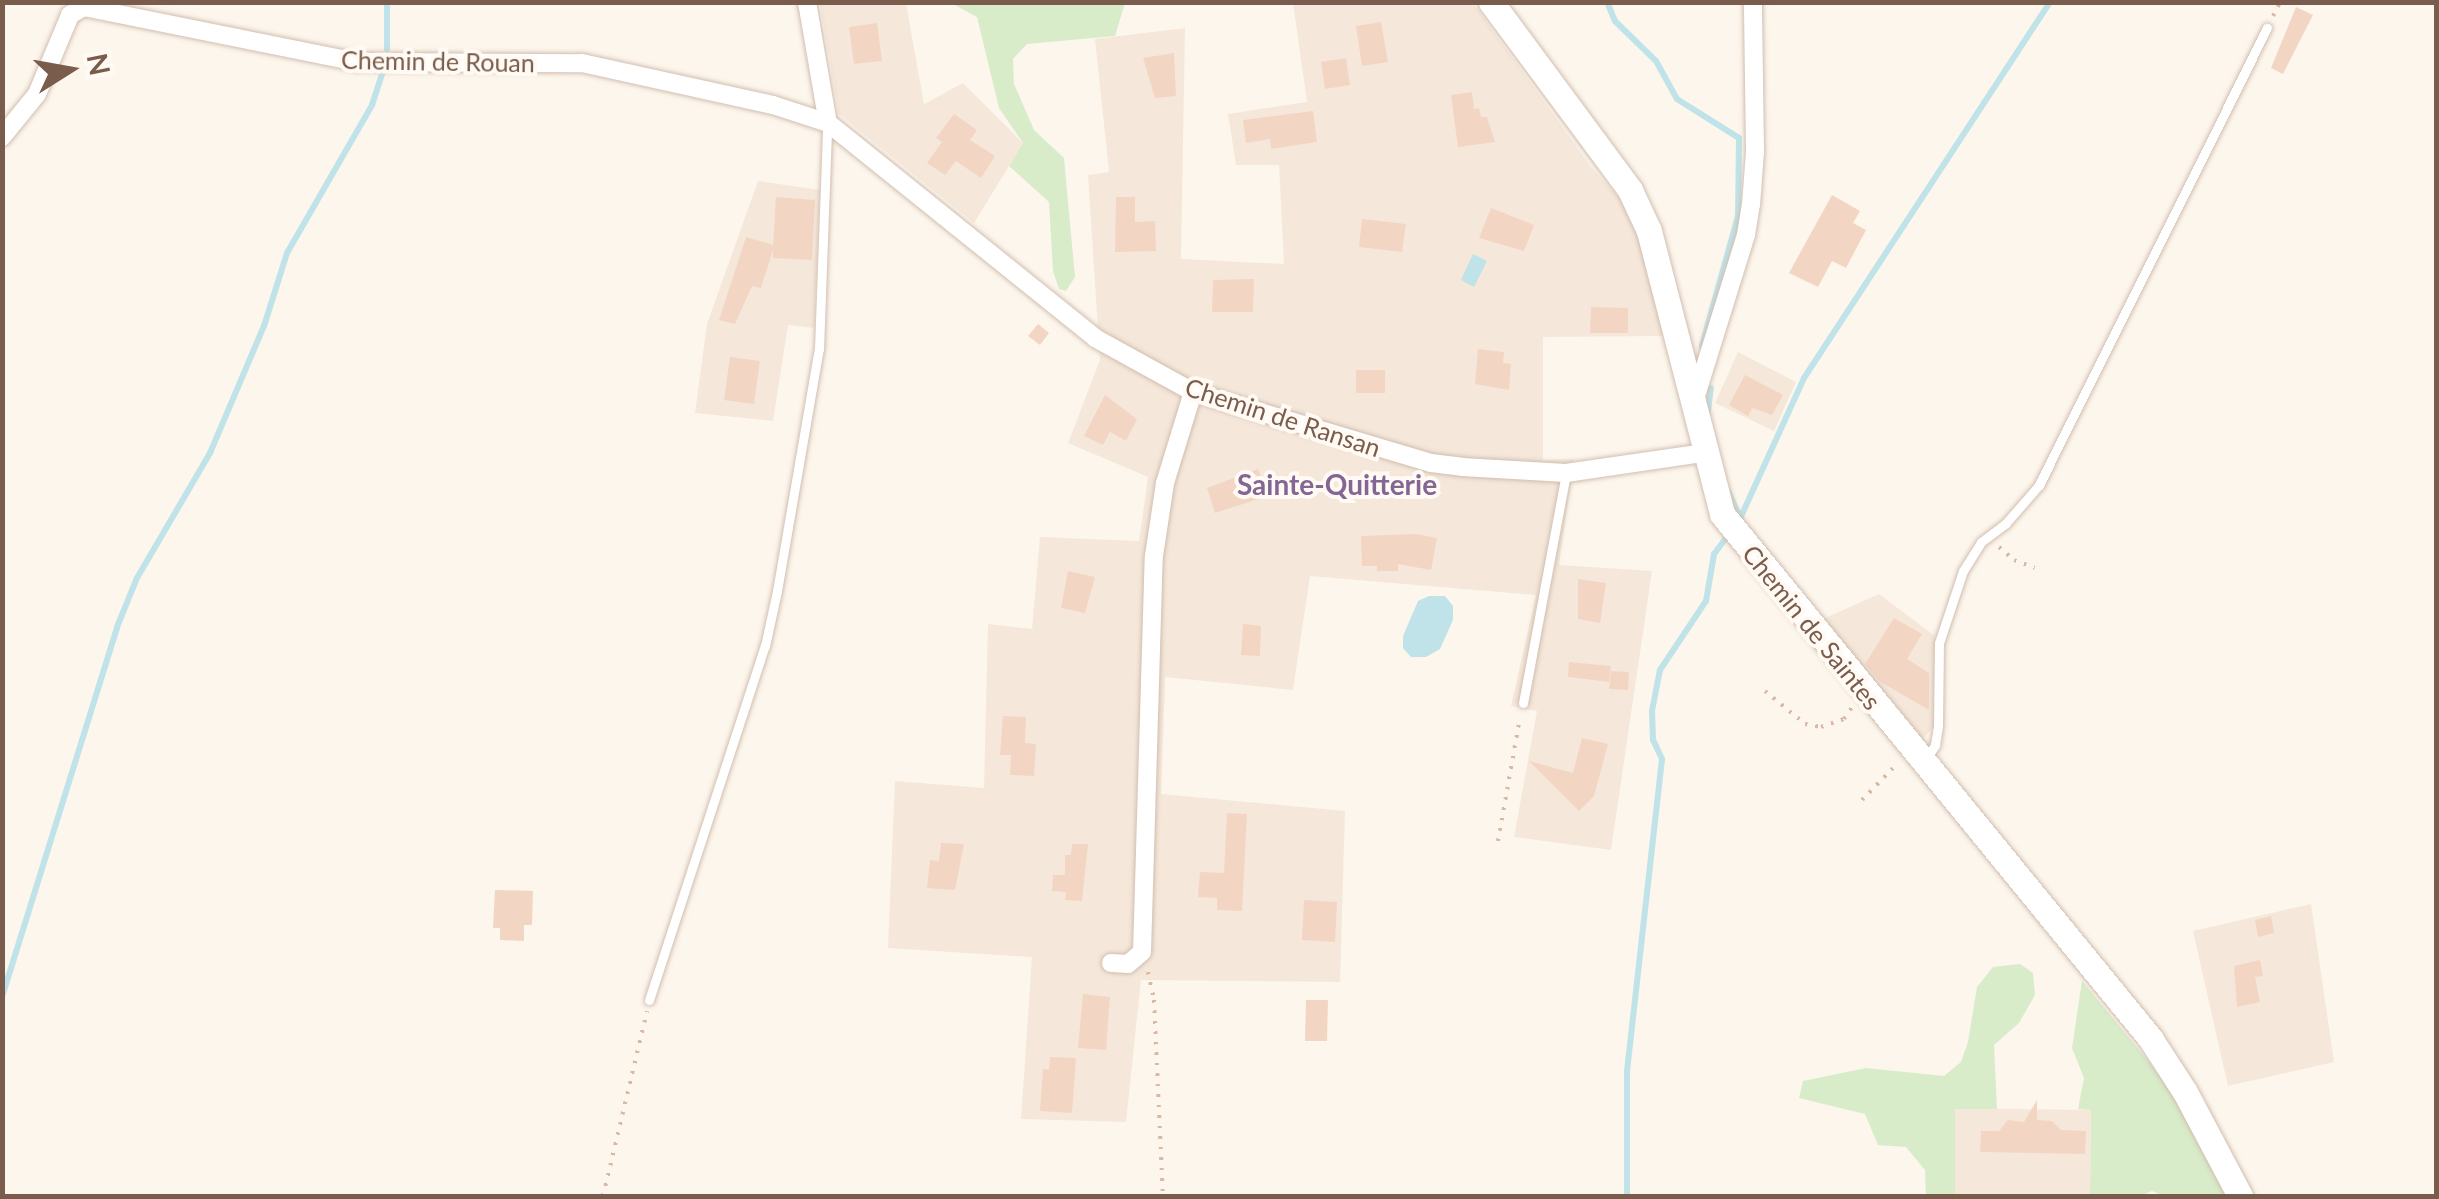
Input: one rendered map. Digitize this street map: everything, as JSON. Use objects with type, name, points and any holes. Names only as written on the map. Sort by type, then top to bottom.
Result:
[{"type":"street","points":[[807,2],[828,123]]},
{"type":"street","name":"Chemin de Saintes","points":[[1491,2],[1630,190],[1649,231],[1722,514],[2150,1038],[2186,1092],[2240,1196]]},
{"type":"street","points":[[1693,408],[1746,235],[1755,152],[1753,2]]},
{"type":"street","name":"Chemin de Rouan","points":[[2,137],[37,94],[70,14],[84,7],[356,62],[582,62],[774,105],[828,123]]},
{"type":"street","name":"Chemin de Ransan","points":[[828,123],[1095,338],[1193,392],[1431,464],[1566,474],[1704,453]]},
{"type":"street","points":[[1111,963],[1128,964],[1142,952],[1154,556],[1165,483],[1193,392]]},
{"type":"lane","points":[[1917,756],[1936,735],[1939,643],[1963,571],[1991,534],[2025,505],[2058,451],[2267,28]]},
{"type":"lane","points":[[649,1000],[766,646],[778,591],[819,350],[828,123]]},
{"type":"lane","points":[[1523,704],[1566,474]]},
{"type":"path","points":[[1991,534],[2003,552],[2034,568]]},
{"type":"path","points":[[1765,690],[1792,716],[1821,726],[1844,719],[1863,690]]},
{"type":"path","points":[[1498,841],[1523,704]]},
{"type":"path","points":[[1862,800],[1917,756]]},
{"type":"path","points":[[1146,967],[1154,1000],[1163,1196]]},
{"type":"path","points":[[603,1196],[649,1000]]},
{"type":"shaded area","points":[[820,3],[906,3],[924,104],[963,83],[1023,143],[974,223],[839,114]]},
{"type":"shaded area","points":[[1293,3],[1473,3],[1591,167],[1619,198],[1640,233],[1664,336],[1543,337],[1543,460],[1574,459],[1559,565],[1652,571],[1611,850],[1514,837],[1537,711],[1511,706],[1536,595],[1310,576],[1293,690],[1165,677],[1161,794],[1345,811],[1340,982],[1141,980],[1126,1122],[1021,1119],[1032,957],[888,948],[895,781],[984,788],[988,624],[1032,629],[1040,537],[1139,541],[1148,477],[1068,443],[1100,360],[1088,175],[1109,172],[1095,39],[1185,28],[1181,259],[1284,264],[1279,165],[1236,165],[1228,114],[1307,102]]},
{"type":"shaded area","points":[[758,181],[820,190],[814,328],[788,325],[773,421],[695,413],[707,324]]},
{"type":"shaded area","points":[[1738,352],[1796,382],[1774,431],[1715,403]]},
{"type":"shaded area","points":[[1879,594],[1935,636],[1934,727],[1920,741],[1814,623]]},
{"type":"shaded area","points":[[2311,904],[2334,1062],[2228,1086],[2193,931]]},
{"type":"shaded area","points":[[1955,1108],[2091,1110],[2090,1196],[1955,1196]]},
{"type":"green space","points":[[951,3],[1125,3],[1115,36],[1027,44],[1013,59],[1014,84],[1034,130],[1064,158],[1075,277],[1066,291],[1059,289],[1053,271],[1049,202],[1009,166],[1023,143],[999,108],[977,17]]},
{"type":"green space","points":[[2020,964],[2033,973],[2035,995],[2019,1023],[1994,1045],[1997,1109],[1955,1109],[1955,1196],[1926,1196],[1925,1170],[1906,1147],[1878,1145],[1865,1114],[1799,1098],[1803,1081],[1866,1068],[1944,1076],[1961,1062],[1977,987],[1993,967]]},
{"type":"green space","points":[[2082,981],[2169,1086],[2226,1196],[2164,1196],[2152,1191],[2140,1196],[2090,1196],[2091,1110],[2078,1109],[2084,1078],[2072,1048]]},
{"type":"water","points":[[1473,254],[1487,261],[1474,287],[1461,280]]},
{"type":"water","points":[[1445,596],[1453,606],[1453,620],[1440,649],[1426,657],[1411,657],[1403,648],[1403,636],[1418,601]]},
{"type":"building","points":[[2296,7],[2313,15],[2283,74],[2271,68]]},
{"type":"building","points":[[1381,22],[1388,62],[1362,66],[1356,26]]},
{"type":"building","points":[[877,23],[882,61],[854,64],[849,27]]},
{"type":"building","points":[[1174,53],[1176,96],[1155,98],[1143,58]]},
{"type":"building","points":[[1346,58],[1350,85],[1325,89],[1321,62]]},
{"type":"building","points":[[1472,92],[1474,109],[1479,108],[1481,117],[1487,117],[1495,142],[1458,147],[1451,95]]},
{"type":"building","points":[[1313,111],[1317,142],[1271,149],[1270,139],[1246,143],[1243,120]]},
{"type":"building","points":[[954,114],[977,130],[970,140],[995,156],[981,178],[956,161],[945,175],[927,163],[942,142],[936,138]]},
{"type":"building","points":[[1832,195],[1860,211],[1853,223],[1866,230],[1846,268],[1832,261],[1818,287],[1789,273]]},
{"type":"building","points":[[776,197],[815,200],[812,260],[773,258],[773,250],[761,288],[752,286],[735,324],[719,320],[746,237],[773,245]]},
{"type":"building","points":[[1116,197],[1135,197],[1135,222],[1155,221],[1156,251],[1115,252]]},
{"type":"building","points":[[1491,208],[1534,225],[1524,251],[1479,238]]},
{"type":"building","points":[[1362,219],[1406,224],[1402,252],[1359,247]]},
{"type":"building","points":[[1254,279],[1253,312],[1212,312],[1213,280]]},
{"type":"building","points":[[1591,307],[1628,308],[1628,333],[1590,333]]},
{"type":"building","points":[[1038,324],[1049,333],[1040,345],[1028,336]]},
{"type":"building","points":[[1478,349],[1504,352],[1503,363],[1511,364],[1509,390],[1475,384]]},
{"type":"building","points":[[730,357],[760,361],[754,404],[724,400]]},
{"type":"building","points":[[1356,370],[1385,370],[1385,393],[1356,393]]},
{"type":"building","points":[[1745,375],[1783,395],[1772,415],[1752,408],[1748,416],[1729,405]]},
{"type":"building","points":[[1105,395],[1137,419],[1126,441],[1110,432],[1103,445],[1084,436]]},
{"type":"building","points":[[1258,469],[1268,496],[1215,513],[1207,488]]},
{"type":"building","points":[[1416,534],[1437,538],[1431,570],[1398,564],[1398,571],[1377,571],[1377,566],[1362,566],[1361,536]]},
{"type":"building","points":[[1068,571],[1095,577],[1085,613],[1061,608]]},
{"type":"building","points":[[1578,579],[1606,583],[1600,623],[1578,619]]},
{"type":"building","points":[[1894,618],[1922,634],[1907,659],[1929,673],[1929,710],[1879,681],[1865,664]]},
{"type":"building","points":[[1243,624],[1261,626],[1260,656],[1241,655]]},
{"type":"building","points":[[1569,662],[1611,666],[1609,682],[1568,677]]},
{"type":"building","points":[[1611,671],[1629,672],[1628,690],[1609,689]]},
{"type":"building","points":[[1003,716],[1026,717],[1025,743],[1036,744],[1034,776],[1010,775],[1011,755],[1000,755]]},
{"type":"building","points":[[1582,738],[1608,744],[1594,796],[1579,811],[1529,761],[1573,773]]},
{"type":"building","points":[[1227,813],[1247,814],[1242,911],[1217,910],[1217,898],[1198,897],[1200,872],[1224,873]]},
{"type":"building","points":[[941,843],[964,844],[955,890],[927,888],[930,860],[939,861]]},
{"type":"building","points":[[1072,844],[1088,844],[1082,901],[1065,900],[1066,892],[1052,891],[1053,875],[1065,875],[1065,855],[1071,855]]},
{"type":"building","points":[[495,890],[533,891],[532,925],[524,925],[524,941],[500,940],[500,928],[493,928]]},
{"type":"building","points":[[1304,900],[1337,902],[1335,942],[1302,940]]},
{"type":"building","points":[[2271,916],[2274,933],[2258,937],[2255,920]]},
{"type":"building","points":[[2260,960],[2263,976],[2255,977],[2260,1002],[2237,1007],[2234,966]]},
{"type":"building","points":[[1083,994],[1110,997],[1106,1050],[1078,1048]]},
{"type":"building","points":[[1306,1000],[1328,1000],[1327,1041],[1305,1041]]},
{"type":"building","points":[[1050,1057],[1076,1058],[1072,1113],[1040,1111],[1043,1069],[1049,1070]]},
{"type":"building","points":[[2037,1100],[2037,1120],[2052,1121],[2061,1130],[2086,1131],[2085,1154],[1980,1152],[1981,1131],[1999,1131],[2008,1120],[2024,1122]]},
{"type":"waterway","points":[[387,2],[387,49]]},
{"type":"waterway","points":[[1607,2],[1615,21],[1656,61],[1677,99],[1739,138],[1738,216],[1702,346]]},
{"type":"waterway","points":[[1738,523],[1804,378],[2050,2]]},
{"type":"waterway","points":[[2,997],[117,627],[137,578],[210,453],[264,326],[287,253],[372,105],[383,71]]},
{"type":"waterway","points":[[1708,411],[1711,388]]},
{"type":"waterway","points":[[1728,491],[1741,519]]},
{"type":"waterway","points":[[1627,1196],[1627,1071],[1662,759],[1653,740],[1652,711],[1660,670],[1706,601],[1714,554],[1730,533]]},
{"type":"district","name":"Sainte-Quitterie","points":[[1337,484]]}]
